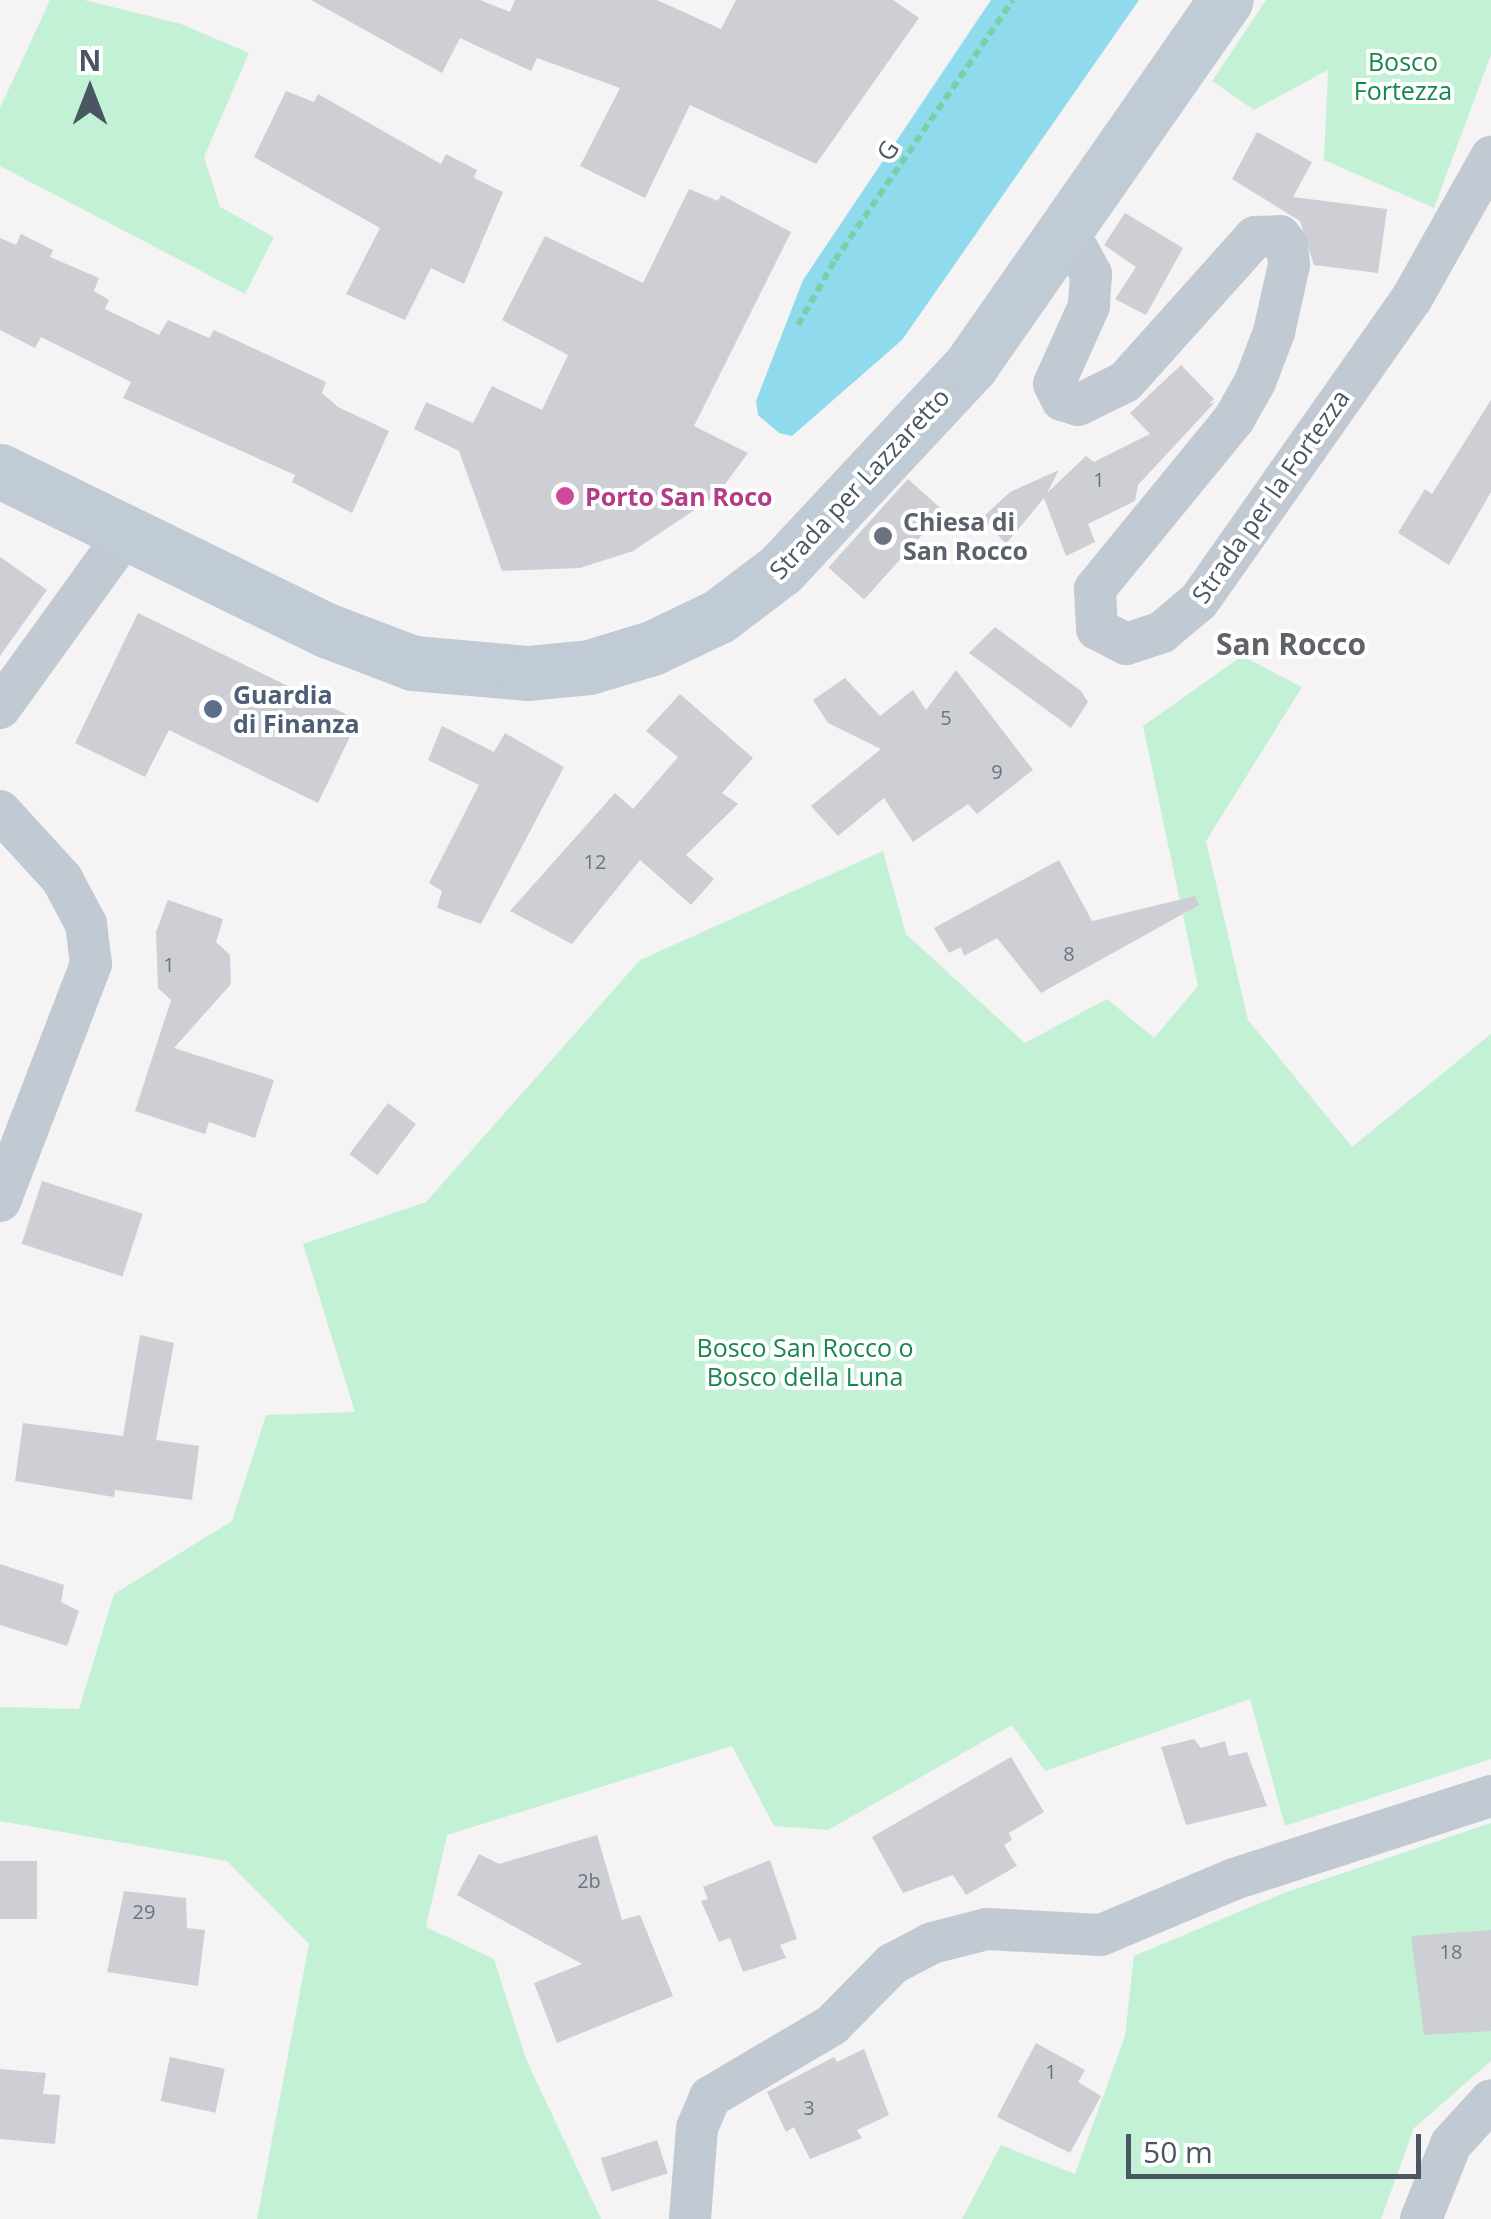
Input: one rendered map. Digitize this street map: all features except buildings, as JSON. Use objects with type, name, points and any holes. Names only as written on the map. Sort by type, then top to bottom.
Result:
[{"type":"main road","name":"Strada per Lazzaretto","points":[[0,471],[326,630],[414,663],[528,674],[637,653],[719,616],[805,546],[971,364],[1226,0]]},
{"type":"street","name":"Strada per la Fortezza","points":[[1066,228],[1092,274],[1089,306],[1054,384],[1062,400],[1078,406],[1125,382],[1255,237],[1280,236],[1287,245],[1289,265],[1274,332],[1234,418],[1095,589],[1097,629],[1126,644],[1162,632],[1199,601],[1412,298],[1491,157]]},
{"type":"street","points":[[0,708],[126,532]]},
{"type":"street","points":[[0,810],[62,879],[86,924],[92,964],[0,1201]]},
{"type":"street","points":[[690,2219],[692,2160],[710,2098],[832,2025],[892,1964],[932,1944],[988,1929],[1101,1936],[1234,1879],[1491,1796]]},
{"type":"street","points":[[1421,2219],[1451,2144],[1491,2100]]},
{"type":"path","name":"G","points":[[798,325],[1013,0]]},
{"type":"green space","points":[[50,0],[84,0],[181,24],[249,53],[204,157],[220,207],[274,237],[245,294],[0,166],[0,108]]},
{"type":"green space","name":"Bosco Fortezza","points":[[1266,0],[1491,0],[1491,55],[1434,208],[1324,160],[1328,70],[1254,110],[1212,81]]},
{"type":"green space","name":"Bosco San Rocco o Bosco della Luna","points":[[1242,656],[1302,687],[1206,841],[1248,1020],[1352,1147],[1491,1034],[1491,1759],[1285,1826],[1250,1699],[1045,1771],[1012,1725],[828,1830],[774,1826],[732,1746],[447,1835],[426,1927],[494,1959],[526,2059],[601,2219],[257,2219],[309,1944],[227,1861],[0,1821],[0,1707],[79,1709],[114,1594],[232,1521],[266,1415],[355,1412],[303,1244],[426,1202],[640,960],[883,851],[906,934],[1025,1043],[1107,999],[1154,1038],[1198,986],[1143,726]]},
{"type":"green space","points":[[1491,1823],[1491,2061],[1414,2128],[1381,2219],[962,2219],[1001,2145],[1075,2174],[1125,2036],[1134,1956],[1284,1893]]},
{"type":"water","points":[[991,0],[1139,0],[902,340],[792,436],[779,433],[758,415],[756,401],[803,280]]},
{"type":"place","name":"Porto San Roco","points":[[565,496]]},
{"type":"place","name":"Chiesa di San Rocco","points":[[883,536]]},
{"type":"place","name":"Guardia di Finanza","points":[[213,709]]},
{"type":"district","name":"San Rocco","points":[[1291,644]]}]
